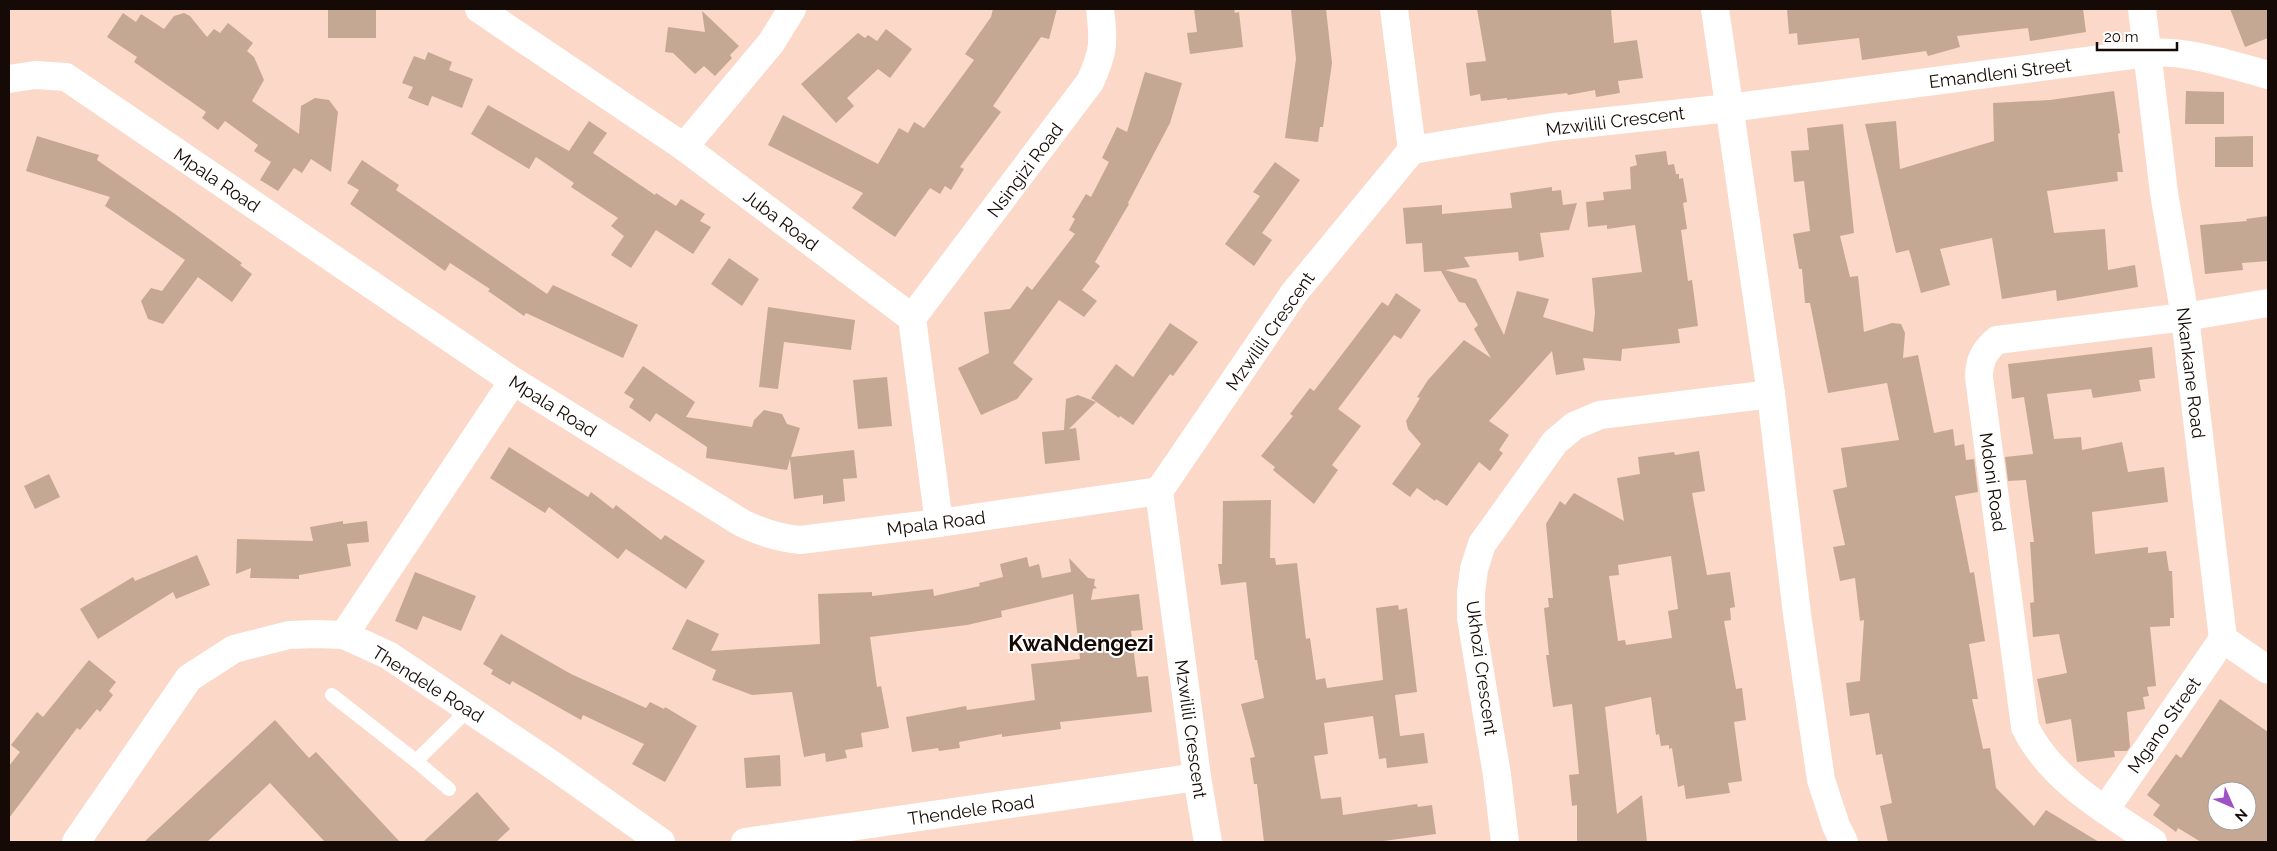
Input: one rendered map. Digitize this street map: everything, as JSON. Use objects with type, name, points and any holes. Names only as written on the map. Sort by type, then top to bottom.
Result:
[{"type":"street","name":"Juba Road","points":[[479,9],[684,147],[912,318]]},
{"type":"street","points":[[684,147],[771,43],[792,9]]},
{"type":"street","name":"Nsingizi Road","points":[[912,318],[1090,82],[1100,62],[1104,40],[1100,9]]},
{"type":"street","points":[[1394,9],[1412,150]]},
{"type":"street","points":[[1715,9],[1770,394],[1797,614],[1821,780],[1836,826],[1844,842]]},
{"type":"street","name":"Nkankane Road","points":[[2142,9],[2161,174],[2185,317],[2223,639]]},
{"type":"street","name":"Emandleni Street","points":[[1729,108],[2166,52],[2225,62],[2268,75]]},
{"type":"street","name":"Mpala Road","points":[[9,80],[35,75],[66,77],[513,381],[742,523],[764,534],[800,540],[939,523],[1159,491]]},
{"type":"street","name":"Mzwilili Crescent","points":[[1208,842],[1197,778],[1159,491],[1294,292],[1412,150],[1553,127],[1729,108]]},
{"type":"street","name":"Mdoni Road","points":[[2153,842],[2105,810],[2049,765],[2034,746],[2025,727],[1978,376],[1979,367],[1984,355],[1997,340],[2185,317],[2268,303]]},
{"type":"street","points":[[912,318],[939,523]]},
{"type":"street","points":[[344,635],[513,381]]},
{"type":"street","name":"Ukhozi Crescent","points":[[1506,842],[1471,618],[1471,593],[1474,569],[1482,544],[1555,442],[1574,426],[1600,415],[1770,394]]},
{"type":"street","name":"Thendele Road","points":[[76,842],[189,678],[234,649],[289,635],[344,635],[388,655],[551,764],[661,842]]},
{"type":"street","points":[[2223,639],[2268,670]]},
{"type":"street","name":"Mgano Street","points":[[2105,810],[2223,639]]},
{"type":"street","name":"Thendele Road","points":[[745,842],[1197,778]]},
{"type":"lane","points":[[332,695],[449,789]]},
{"type":"lane","points":[[416,761],[469,709]]},
{"type":"building","points":[[328,9],[376,9],[376,38],[328,38]]},
{"type":"building","points":[[993,9],[1057,9],[1049,39],[1041,37],[993,106],[1001,112],[960,167],[964,169],[951,190],[945,186],[940,194],[930,188],[895,237],[852,208],[863,193],[768,145],[783,115],[878,164],[899,128],[908,133],[914,122],[924,128],[974,60],[965,54],[991,17]]},
{"type":"building","points":[[1194,9],[1234,9],[1235,13],[1239,12],[1243,47],[1190,54],[1187,33],[1197,32]]},
{"type":"building","points":[[1291,9],[1326,9],[1332,63],[1323,127],[1320,127],[1318,142],[1285,138],[1296,59]]},
{"type":"building","points":[[1477,9],[1611,9],[1614,43],[1637,40],[1643,78],[1618,81],[1620,93],[1596,97],[1595,90],[1568,95],[1567,93],[1481,101],[1480,94],[1470,96],[1466,63],[1486,61]]},
{"type":"building","points":[[1787,9],[2083,9],[2086,32],[2030,41],[2028,28],[1957,36],[1960,47],[1928,56],[1926,51],[1862,60],[1859,38],[1798,45],[1797,33],[1789,34]]},
{"type":"building","points":[[2230,9],[2268,9],[2268,38],[2245,47]]},
{"type":"building","points":[[702,11],[739,46],[730,55],[732,58],[715,76],[704,66],[695,74],[673,53],[665,52],[668,27],[705,32]]},
{"type":"building","points":[[123,13],[136,22],[141,14],[164,29],[174,16],[184,13],[190,16],[207,37],[214,29],[220,33],[228,23],[253,43],[247,51],[254,57],[264,80],[252,101],[299,134],[301,106],[315,98],[329,100],[338,112],[331,172],[311,159],[302,173],[294,168],[278,191],[260,180],[271,162],[254,151],[258,145],[225,121],[218,130],[202,118],[206,112],[134,62],[137,57],[107,37]]},
{"type":"building","points":[[886,29],[912,49],[890,78],[878,69],[847,98],[854,106],[836,123],[801,84],[858,33],[865,38],[868,35],[877,41]]},
{"type":"building","points":[[428,52],[452,62],[449,70],[473,79],[462,108],[432,96],[428,106],[408,98],[413,87],[402,83],[414,56],[425,60]]},
{"type":"building","points":[[1145,72],[1182,83],[1170,123],[1129,204],[1095,262],[1100,266],[1082,290],[1097,301],[1084,317],[1059,300],[1013,363],[1033,379],[1017,399],[981,415],[958,368],[989,353],[984,312],[1010,309],[1027,286],[1032,290],[1075,234],[1069,230],[1075,219],[1072,217],[1086,194],[1091,197],[1109,162],[1102,158],[1117,127],[1127,132]]},
{"type":"building","points":[[2114,91],[2123,172],[2117,172],[2118,181],[2047,191],[2054,233],[2105,229],[2108,270],[2135,265],[2138,287],[2057,301],[2056,290],[2002,299],[1992,238],[1940,249],[1950,285],[1921,293],[1909,250],[1896,253],[1865,124],[1896,121],[1900,169],[1994,141],[1993,103],[2050,100]]},
{"type":"building","points":[[2186,91],[2224,92],[2224,124],[2185,124]]},
{"type":"building","points":[[488,105],[569,151],[589,121],[607,133],[593,153],[655,195],[656,193],[676,206],[681,199],[705,214],[700,221],[711,227],[693,254],[656,230],[631,268],[611,255],[624,236],[611,226],[618,218],[571,187],[574,183],[536,157],[529,169],[471,134]]},
{"type":"building","points":[[1843,124],[1854,233],[1840,236],[1850,277],[1858,276],[1864,332],[1892,323],[1901,324],[1905,333],[1903,358],[1918,355],[1934,433],[1953,429],[1955,446],[1964,444],[1966,460],[1974,459],[1978,492],[1955,496],[1970,573],[1974,572],[1985,641],[1969,644],[1978,699],[1972,699],[1983,749],[1990,748],[1996,788],[2034,826],[2046,810],[2099,842],[1888,842],[1880,806],[1892,803],[1882,754],[1876,755],[1869,713],[1850,716],[1846,683],[1860,681],[1864,620],[1860,621],[1855,578],[1840,581],[1833,547],[1845,545],[1833,490],[1847,487],[1841,448],[1899,440],[1887,383],[1828,393],[1810,303],[1805,303],[1802,269],[1799,269],[1793,234],[1810,231],[1804,181],[1794,182],[1791,151],[1809,150],[1807,128]]},
{"type":"building","points":[[37,136],[99,155],[97,160],[242,263],[240,265],[252,274],[232,302],[198,277],[163,324],[148,319],[141,301],[151,288],[162,291],[185,260],[105,206],[110,197],[26,171]]},
{"type":"building","points":[[2253,136],[2253,167],[2215,167],[2215,137]]},
{"type":"building","points":[[1666,151],[1668,165],[1674,164],[1676,174],[1679,174],[1679,179],[1683,178],[1687,202],[1683,203],[1687,229],[1681,230],[1688,281],[1692,280],[1698,326],[1678,329],[1680,343],[1622,349],[1621,361],[1583,358],[1585,370],[1556,375],[1552,351],[1489,421],[1509,435],[1499,450],[1503,453],[1490,471],[1479,462],[1447,506],[1436,499],[1435,501],[1417,488],[1410,497],[1392,484],[1421,444],[1408,429],[1406,421],[1420,398],[1417,397],[1428,380],[1464,340],[1491,358],[1474,329],[1478,325],[1465,303],[1459,302],[1441,271],[1424,272],[1422,243],[1406,244],[1403,208],[1442,205],[1442,214],[1512,208],[1510,193],[1552,187],[1552,191],[1561,190],[1563,205],[1577,203],[1569,230],[1540,233],[1544,257],[1519,261],[1518,252],[1464,257],[1470,267],[1445,270],[1476,279],[1504,335],[1517,291],[1549,299],[1543,317],[1593,332],[1595,313],[1592,278],[1642,272],[1635,225],[1607,229],[1607,225],[1588,227],[1586,202],[1604,200],[1603,192],[1631,189],[1630,167],[1637,165],[1635,155]]},
{"type":"building","points":[[362,160],[399,185],[396,190],[547,294],[553,285],[638,325],[623,358],[526,313],[524,316],[488,291],[490,289],[450,263],[445,271],[350,204],[359,190],[347,183]]},
{"type":"building","points":[[1275,162],[1300,180],[1262,233],[1272,240],[1254,266],[1225,244],[1260,196],[1253,192]]},
{"type":"building","points":[[2268,216],[2268,261],[2242,263],[2243,270],[2205,274],[2200,225],[2247,221],[2246,219]]},
{"type":"building","points":[[729,258],[759,279],[742,306],[711,284]]},
{"type":"building","points":[[1396,293],[1421,310],[1401,339],[1394,335],[1338,409],[1361,426],[1332,465],[1338,470],[1314,504],[1273,470],[1275,467],[1261,456],[1293,416],[1290,414],[1310,388],[1314,391],[1382,302],[1388,306]]},
{"type":"building","points":[[768,307],[855,320],[851,350],[784,342],[778,389],[759,387]]},
{"type":"building","points":[[1170,323],[1198,342],[1173,376],[1170,374],[1133,425],[1120,416],[1119,418],[1091,398],[1116,364],[1133,377]]},
{"type":"building","points":[[2152,347],[2155,378],[2139,380],[2141,391],[2093,398],[2091,389],[2047,394],[2054,439],[2081,437],[2082,450],[2122,442],[2128,472],[2164,467],[2168,502],[2092,512],[2095,554],[2148,547],[2148,553],[2166,551],[2169,571],[2172,571],[2174,618],[2170,618],[2170,626],[2150,627],[2156,686],[2147,687],[2149,696],[2143,697],[2145,709],[2127,712],[2130,747],[2127,751],[2114,751],[2115,757],[2077,762],[2071,719],[2046,724],[2037,679],[2067,673],[2059,634],[2033,637],[2030,603],[2034,602],[2030,542],[2034,542],[2026,480],[2008,481],[2005,457],[2033,454],[2024,397],[2012,399],[2008,364]]},
{"type":"building","points":[[643,366],[695,402],[686,417],[752,427],[754,420],[764,410],[782,414],[787,424],[800,428],[791,457],[854,450],[857,478],[843,479],[845,501],[823,504],[823,495],[794,499],[790,459],[787,470],[706,458],[707,447],[656,413],[650,422],[629,407],[634,399],[624,393]]},
{"type":"building","points":[[887,377],[892,426],[858,429],[853,380]]},
{"type":"building","points":[[1078,395],[1096,402],[1069,429],[1076,428],[1080,460],[1045,464],[1042,432],[1064,430],[1066,399]]},
{"type":"building","points":[[509,447],[588,497],[591,492],[613,509],[616,505],[661,540],[665,535],[705,561],[686,589],[626,549],[618,559],[549,507],[545,513],[490,478]]},
{"type":"building","points":[[1699,451],[1705,491],[1692,493],[1707,575],[1730,572],[1735,607],[1730,608],[1731,620],[1724,621],[1736,689],[1742,688],[1746,720],[1734,722],[1742,781],[1728,783],[1730,793],[1686,799],[1684,785],[1678,787],[1672,748],[1669,749],[1669,745],[1661,746],[1659,734],[1656,735],[1651,697],[1605,707],[1617,814],[1642,795],[1647,842],[1577,842],[1577,805],[1572,806],[1569,775],[1579,774],[1572,704],[1553,707],[1546,655],[1549,655],[1544,608],[1549,607],[1548,598],[1553,598],[1546,524],[1560,501],[1565,505],[1574,493],[1624,521],[1617,478],[1640,474],[1638,457],[1674,452],[1675,455]],"holes":[[[1671,556],[1678,609],[1668,611],[1672,638],[1626,645],[1625,640],[1618,641],[1609,576],[1619,575],[1618,565]]]},
{"type":"building","points":[[49,474],[60,497],[35,509],[24,486]]},
{"type":"building","points":[[1271,500],[1270,558],[1275,558],[1276,565],[1297,563],[1306,639],[1310,638],[1316,680],[1325,678],[1327,688],[1383,680],[1376,608],[1398,605],[1399,610],[1407,608],[1417,692],[1395,695],[1400,736],[1424,733],[1428,763],[1387,768],[1386,758],[1379,759],[1373,716],[1324,723],[1328,754],[1314,756],[1321,799],[1341,797],[1343,815],[1417,804],[1418,807],[1432,805],[1436,834],[1376,842],[1264,842],[1257,784],[1254,784],[1250,758],[1255,757],[1241,704],[1264,698],[1257,660],[1255,660],[1246,582],[1221,585],[1218,564],[1222,564],[1223,501]]},
{"type":"building","points":[[343,521],[343,524],[367,521],[369,542],[347,544],[351,566],[299,575],[299,579],[250,578],[251,568],[236,574],[237,539],[313,541],[310,527]]},
{"type":"building","points":[[197,555],[210,585],[176,599],[173,592],[98,639],[80,609],[133,577],[135,581]]},
{"type":"building","points":[[1027,557],[1029,567],[1039,564],[1042,578],[1071,572],[1069,558],[1088,578],[1095,579],[1094,585],[1097,588],[1093,589],[1091,600],[1139,594],[1143,630],[1131,631],[1137,677],[1148,676],[1152,712],[1060,722],[1061,729],[1002,737],[1002,734],[959,742],[960,748],[939,751],[938,748],[912,752],[906,717],[966,706],[967,710],[1035,700],[1031,664],[1080,659],[1073,594],[1001,611],[1002,617],[967,625],[870,637],[877,687],[881,686],[889,728],[861,733],[863,747],[845,750],[847,758],[826,762],[825,753],[804,757],[792,692],[752,695],[712,680],[716,670],[672,649],[687,619],[719,634],[711,651],[820,644],[818,594],[872,592],[872,596],[933,589],[934,596],[980,586],[979,583],[1003,577],[1000,564]]},
{"type":"building","points":[[415,572],[476,596],[461,631],[423,616],[417,630],[395,621]]},
{"type":"building","points":[[501,634],[571,674],[646,708],[650,702],[664,709],[665,707],[697,726],[665,782],[632,764],[644,744],[583,715],[581,720],[512,681],[510,685],[491,674],[493,670],[483,664]]},
{"type":"building","points":[[89,660],[116,682],[109,691],[113,695],[100,712],[97,709],[80,730],[77,728],[9,818],[9,766],[20,752],[11,745],[37,712],[43,717]]},
{"type":"building","points":[[2220,699],[2268,732],[2268,842],[2201,842],[2178,828],[2176,832],[2153,815],[2160,805],[2147,795],[2176,754],[2181,758]]},
{"type":"building","points":[[275,720],[309,758],[316,752],[400,842],[325,842],[270,783],[207,842],[144,842]]},
{"type":"building","points":[[780,755],[781,786],[746,788],[744,758]]},
{"type":"building","points":[[477,792],[510,829],[496,842],[423,842]]},
{"type":"district","name":"KwaNdengezi","points":[[1081,643]]}]
